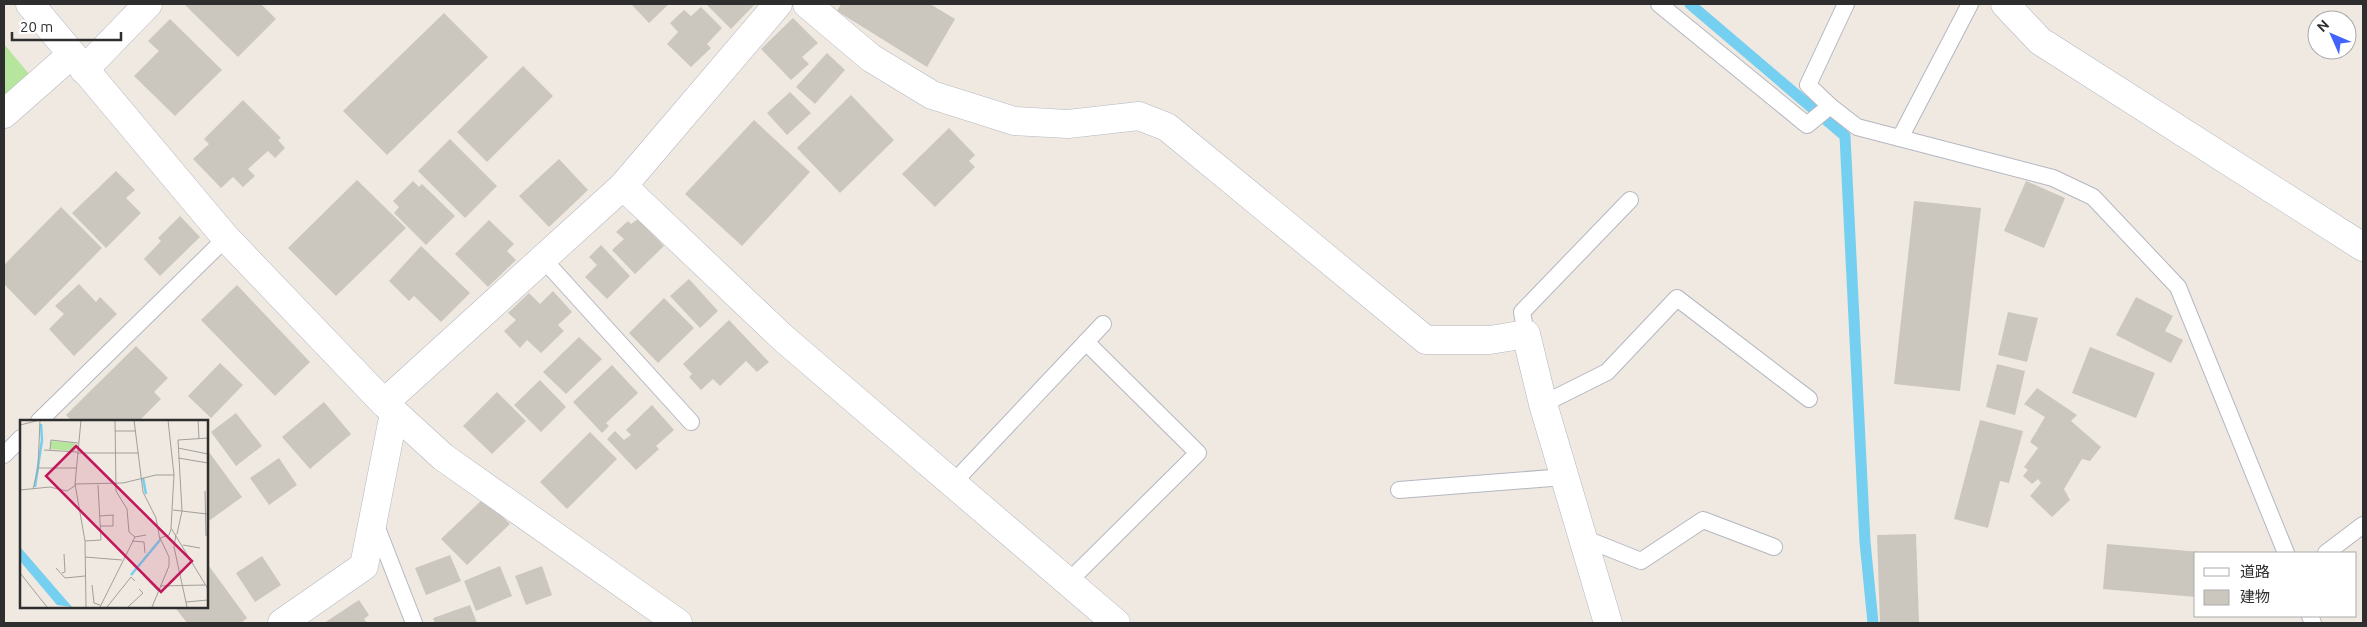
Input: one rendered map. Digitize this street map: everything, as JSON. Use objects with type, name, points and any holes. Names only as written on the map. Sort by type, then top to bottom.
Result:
[{"type":"street","points":[[30,4],[226,238],[389,408],[443,457],[678,623]]},
{"type":"street","points":[[4,114],[78,62],[148,4]]},
{"type":"street","points":[[282,623],[364,566],[374,520],[389,408],[623,186],[778,4]]},
{"type":"street","points":[[807,4],[870,58],[932,95],[1014,121],[1068,124],[1138,116],[1167,127],[1426,340],[1490,340],[1526,334],[1542,404],[1608,623]]},
{"type":"street","points":[[2005,4],[2040,41],[2363,247]]},
{"type":"street","points":[[623,186],[782,338],[1116,623]]},
{"type":"lane","points":[[1659,4],[1807,125],[1830,106]]},
{"type":"lane","points":[[1846,4],[1808,85],[1830,106],[1857,127],[2053,178],[2093,197],[2178,287],[2286,552]]},
{"type":"lane","points":[[1900,138],[1970,4]]},
{"type":"lane","points":[[1526,334],[1522,312],[1630,200]]},
{"type":"lane","points":[[40,420],[226,238]]},
{"type":"lane","points":[[544,260],[691,422]]},
{"type":"lane","points":[[1542,404],[1608,372],[1677,298],[1809,399]]},
{"type":"lane","points":[[953,483],[1103,324]]},
{"type":"lane","points":[[1069,581],[1198,453],[1086,342]]},
{"type":"lane","points":[[4,455],[20,439]]},
{"type":"lane","points":[[1399,490],[1564,477]]},
{"type":"lane","points":[[374,520],[414,623]]},
{"type":"lane","points":[[1581,537],[1641,560],[1703,520],[1774,547]]},
{"type":"lane","points":[[2327,552],[2363,524]]},
{"type":"green space","points":[[4,44],[29,74],[4,96]]},
{"type":"building","points":[[184,4],[261,4],[276,19],[238,57]]},
{"type":"building","points":[[631,4],[669,4],[649,23]]},
{"type":"building","points":[[706,4],[755,4],[731,29]]},
{"type":"building","points":[[841,4],[930,4],[955,19],[927,67],[837,11]]},
{"type":"building","points":[[701,7],[722,28],[707,44],[711,48],[691,67],[667,44],[678,32],[670,23],[684,10],[691,16]]},
{"type":"building","points":[[444,13],[488,57],[387,155],[343,111]]},
{"type":"building","points":[[793,18],[818,43],[802,57],[809,64],[791,80],[761,49]]},
{"type":"building","points":[[170,19],[222,70],[175,116],[134,76],[159,51],[148,41]]},
{"type":"building","points":[[827,53],[845,70],[815,104],[796,87]]},
{"type":"building","points":[[523,66],[553,96],[487,162],[457,132]]},
{"type":"building","points":[[790,92],[811,113],[787,135],[767,113]]},
{"type":"building","points":[[851,95],[894,140],[840,193],[797,148]]},
{"type":"building","points":[[243,100],[281,138],[278,140],[285,148],[275,158],[268,151],[248,169],[255,176],[243,187],[233,177],[221,188],[193,159],[209,144],[204,139]]},
{"type":"building","points":[[754,120],[810,172],[742,246],[685,194]]},
{"type":"building","points":[[949,128],[975,155],[969,161],[975,167],[935,207],[902,174]]},
{"type":"building","points":[[450,139],[497,186],[465,218],[418,171]]},
{"type":"building","points":[[559,159],[588,190],[549,227],[519,196]]},
{"type":"building","points":[[116,171],[135,190],[126,198],[141,213],[106,248],[72,213]]},
{"type":"building","points":[[357,180],[406,228],[336,296],[288,248]]},
{"type":"building","points":[[413,181],[419,187],[422,184],[455,216],[426,245],[394,213],[399,207],[393,201]]},
{"type":"building","points":[[2026,181],[2065,198],[2044,248],[2004,231]]},
{"type":"building","points":[[1914,201],[1981,208],[1960,391],[1894,384]]},
{"type":"building","points":[[61,207],[102,248],[35,316],[4,284],[4,265]]},
{"type":"building","points":[[180,216],[200,237],[160,276],[144,259],[161,241],[158,238]]},
{"type":"building","points":[[638,219],[664,246],[635,274],[612,250],[624,239],[616,232],[628,221],[631,224]]},
{"type":"building","points":[[489,220],[514,244],[507,251],[516,260],[488,287],[455,254]]},
{"type":"building","points":[[601,245],[630,276],[607,299],[585,277],[597,265],[589,257]]},
{"type":"building","points":[[421,246],[470,293],[441,322],[414,296],[409,301],[389,281]]},
{"type":"building","points":[[689,279],[718,311],[700,328],[670,296]]},
{"type":"building","points":[[79,284],[96,302],[100,297],[117,314],[74,356],[49,329],[64,314],[55,306]]},
{"type":"building","points":[[237,285],[310,362],[275,396],[201,320]]},
{"type":"building","points":[[553,291],[572,312],[558,325],[564,331],[541,353],[527,340],[520,348],[504,331],[516,320],[508,313],[529,293],[540,304]]},
{"type":"building","points":[[2136,297],[2173,316],[2165,331],[2183,340],[2171,363],[2116,335]]},
{"type":"building","points":[[664,298],[694,328],[658,363],[629,333]]},
{"type":"building","points":[[2008,312],[2038,318],[2027,362],[1998,355]]},
{"type":"building","points":[[729,320],[769,362],[757,372],[746,361],[720,386],[713,379],[701,390],[689,377],[692,374],[683,364]]},
{"type":"building","points":[[579,337],[602,359],[566,394],[543,372]]},
{"type":"building","points":[[136,346],[168,378],[154,392],[161,399],[140,420],[71,420],[66,415]]},
{"type":"building","points":[[2090,347],[2155,373],[2136,418],[2072,393]]},
{"type":"building","points":[[220,363],[243,385],[211,418],[188,396]]},
{"type":"building","points":[[1997,364],[2025,371],[2015,415],[1986,407]]},
{"type":"building","points":[[612,365],[638,393],[606,423],[609,426],[602,433],[573,402]]},
{"type":"building","points":[[540,380],[566,407],[541,432],[514,405]]},
{"type":"building","points":[[2037,388],[2077,415],[2071,421],[2101,447],[2090,461],[2082,459],[2064,489],[2070,500],[2052,517],[2030,496],[2041,483],[2038,479],[2032,484],[2023,476],[2028,470],[2024,467],[2038,448],[2030,442],[2045,417],[2024,404]]},
{"type":"building","points":[[497,392],[526,421],[492,454],[463,426]]},
{"type":"building","points":[[324,402],[351,434],[310,469],[282,437]]},
{"type":"building","points":[[652,405],[674,430],[656,446],[659,449],[636,470],[607,439],[615,431],[624,440],[631,435],[626,430]]},
{"type":"building","points":[[236,413],[262,446],[236,466],[211,432]]},
{"type":"building","points":[[1980,420],[2023,431],[2009,483],[2000,481],[1988,528],[1954,519]]},
{"type":"building","points":[[590,432],[617,459],[567,509],[540,482]]},
{"type":"building","points":[[208,451],[242,497],[208,522]]},
{"type":"building","points":[[279,458],[297,485],[269,505],[250,478]]},
{"type":"building","points":[[484,498],[510,524],[467,565],[441,539]]},
{"type":"building","points":[[1916,534],[1919,623],[1880,623],[1877,535]]},
{"type":"building","points":[[2107,544],[2200,552],[2194,552],[2194,597],[2103,589]]},
{"type":"building","points":[[450,555],[461,581],[426,595],[415,568]]},
{"type":"building","points":[[262,556],[281,585],[255,602],[236,573]]},
{"type":"building","points":[[208,565],[247,618],[241,623],[187,623],[175,607],[208,607]]},
{"type":"building","points":[[500,566],[512,596],[476,611],[464,581]]},
{"type":"building","points":[[542,566],[552,595],[526,605],[515,576]]},
{"type":"building","points":[[359,600],[369,615],[364,619],[367,623],[324,623]]},
{"type":"building","points":[[470,605],[477,623],[435,623],[433,618]]},
{"type":"waterway","points":[[1690,4],[1845,136],[1865,542],[1873,623]]}]
